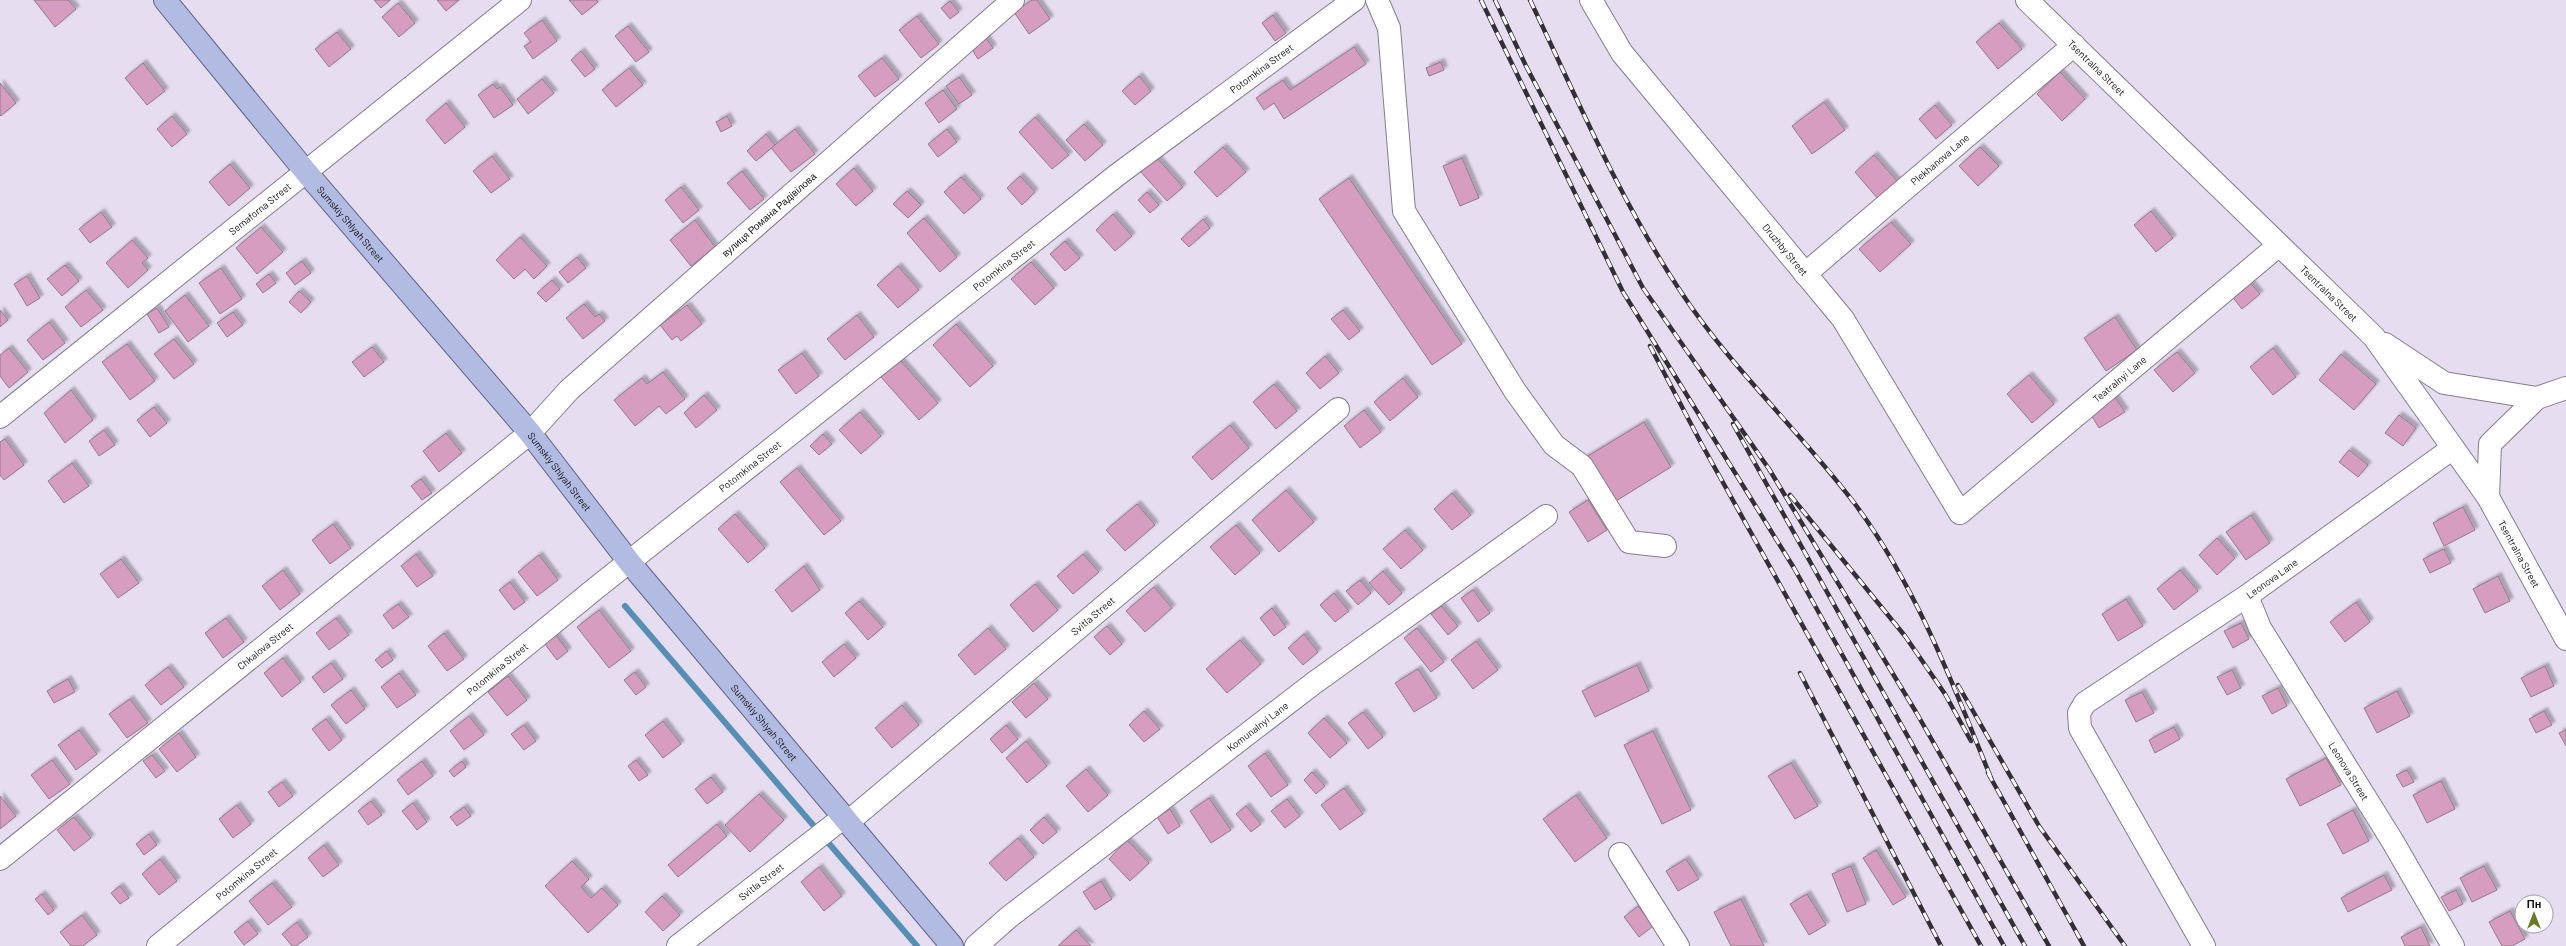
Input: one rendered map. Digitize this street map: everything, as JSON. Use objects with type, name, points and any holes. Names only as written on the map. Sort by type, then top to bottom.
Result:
[{"type":"main road","name":"Sumskiy Shlyah Street","points":[[165,0],[306,172],[530,432],[630,563],[952,946]]},
{"type":"street","name":"Semaforna Street","points":[[0,417],[520,0]]},
{"type":"street","name":"вулиця Романа Радівілова","points":[[530,432],[569,390],[1012,0]]},
{"type":"street","name":"Potomkina Street","points":[[158,946],[630,563],[1117,175],[1354,0]]},
{"type":"street","points":[[1377,0],[1389,28],[1404,212],[1516,391],[1554,444],[1582,466],[1629,542],[1664,546]]},
{"type":"street","name":"Druzhby Street","points":[[1591,0],[1622,53],[1843,319],[1960,513]]},
{"type":"street","name":"Tsentralna Street","points":[[2027,0],[2374,337],[2488,497],[2566,639]]},
{"type":"street","name":"Plekhanova Lane","points":[[1805,274],[2074,45]]},
{"type":"street","name":"Teatralnyi Lane","points":[[1960,513],[2279,245]]},
{"type":"street","points":[[2374,337],[2444,383],[2556,392]]},
{"type":"street","points":[[2488,497],[2490,444],[2556,392]]},
{"type":"street","name":"Svitla Street","points":[[678,946],[846,819],[1338,409]]},
{"type":"street","name":"Chkalova Street","points":[[0,859],[530,432]]},
{"type":"street","name":"Leonova Lane","points":[[2204,946],[2080,728],[2079,713],[2085,703],[2247,596],[2453,448]]},
{"type":"street","name":"Komunalnyi Lane","points":[[976,946],[1009,917],[1314,683],[1546,516]]},
{"type":"street","name":"Leonova Street","points":[[2247,596],[2260,628],[2393,842],[2453,946]]},
{"type":"street","points":[[1620,854],[1678,946]]},
{"type":"building","points":[[34,0],[68,0],[76,9],[55,27]]},
{"type":"building","points":[[374,0],[390,0],[381,8]]},
{"type":"building","points":[[437,0],[459,0],[446,11]]},
{"type":"building","points":[[569,0],[596,0],[598,2],[582,15]]},
{"type":"building","points":[[1032,0],[1037,0],[1050,19],[1029,34],[1014,12]]},
{"type":"building","points":[[950,1],[959,12],[950,19],[941,8]]},
{"type":"building","points":[[398,3],[415,23],[399,37],[382,17]]},
{"type":"building","points":[[1273,15],[1286,33],[1275,41],[1262,23]]},
{"type":"building","points":[[917,16],[939,44],[921,58],[899,30]]},
{"type":"building","points":[[542,20],[557,41],[533,59],[524,46],[531,42],[524,33]]},
{"type":"building","points":[[1999,23],[2022,49],[1998,69],[1976,42]]},
{"type":"building","points":[[628,26],[649,52],[636,62],[615,36]]},
{"type":"building","points":[[337,32],[351,49],[329,67],[315,49]]},
{"type":"building","points":[[986,38],[993,48],[978,59],[971,48]]},
{"type":"building","points":[[1354,47],[1366,64],[1284,119],[1274,103],[1264,110],[1256,98],[1283,80],[1290,90]]},
{"type":"building","points":[[581,51],[595,69],[585,77],[571,60]]},
{"type":"building","points":[[882,58],[899,79],[875,97],[858,76]]},
{"type":"building","points":[[1441,62],[1444,70],[1429,76],[1426,68]]},
{"type":"building","points":[[143,63],[165,91],[147,105],[125,78]]},
{"type":"building","points":[[629,68],[643,85],[616,107],[602,90]]},
{"type":"building","points":[[2060,72],[2085,99],[2062,121],[2037,94]]},
{"type":"building","points":[[1139,76],[1151,91],[1135,105],[1122,91]]},
{"type":"building","points":[[959,77],[972,95],[959,104],[946,86]]},
{"type":"building","points":[[542,79],[554,93],[528,114],[517,99]]},
{"type":"building","points":[[0,83],[16,103],[1,116],[0,115]]},
{"type":"building","points":[[493,84],[497,89],[500,87],[513,105],[494,118],[478,95]]},
{"type":"building","points":[[943,90],[957,109],[939,123],[925,103]]},
{"type":"building","points":[[1824,102],[1845,130],[1812,154],[1792,126]]},
{"type":"building","points":[[446,103],[465,127],[445,144],[426,120]]},
{"type":"building","points":[[1935,105],[1952,125],[1936,139],[1919,119]]},
{"type":"building","points":[[172,116],[187,134],[172,147],[157,129]]},
{"type":"building","points":[[727,116],[732,126],[721,132],[716,122]]},
{"type":"building","points":[[1035,117],[1069,155],[1052,169],[1019,132]]},
{"type":"building","points":[[1084,124],[1103,145],[1085,161],[1066,140]]},
{"type":"building","points":[[795,129],[815,154],[791,172],[771,148]]},
{"type":"building","points":[[947,129],[957,142],[938,157],[928,144]]},
{"type":"building","points":[[766,134],[775,145],[756,161],[747,151]]},
{"type":"building","points":[[1223,147],[1246,172],[1217,197],[1194,172]]},
{"type":"building","points":[[1980,147],[1999,166],[1978,186],[1959,166]]},
{"type":"building","points":[[1874,155],[1898,182],[1878,199],[1855,172]]},
{"type":"building","points":[[492,156],[510,179],[491,193],[473,171]]},
{"type":"building","points":[[1156,157],[1183,187],[1167,201],[1140,171]]},
{"type":"building","points":[[1462,158],[1479,198],[1460,206],[1443,166]]},
{"type":"building","points":[[230,164],[250,188],[229,206],[209,182]]},
{"type":"building","points":[[854,168],[873,191],[856,206],[836,184]]},
{"type":"building","points":[[742,171],[764,199],[750,210],[727,183]]},
{"type":"building","points":[[1020,176],[1035,192],[1022,205],[1007,188]]},
{"type":"building","points":[[961,177],[981,199],[964,214],[944,192]]},
{"type":"building","points":[[1349,178],[1462,344],[1432,365],[1319,199]]},
{"type":"building","points":[[681,187],[699,210],[683,223],[665,200]]},
{"type":"building","points":[[907,191],[921,205],[908,218],[893,204]]},
{"type":"building","points":[[1147,192],[1159,205],[1150,213],[1138,200]]},
{"type":"building","points":[[2151,211],[2173,238],[2156,252],[2134,225]]},
{"type":"building","points":[[101,212],[112,227],[90,243],[79,229]]},
{"type":"building","points":[[1113,214],[1132,236],[1115,251],[1096,230]]},
{"type":"building","points":[[924,218],[957,257],[940,272],[907,233]]},
{"type":"building","points":[[1203,219],[1210,228],[1189,247],[1181,239]]},
{"type":"building","points":[[695,220],[715,247],[691,266],[670,240]]},
{"type":"building","points":[[1891,222],[1911,244],[1880,272],[1859,249]]},
{"type":"building","points":[[261,227],[283,252],[257,274],[236,248]]},
{"type":"building","points":[[520,237],[547,266],[534,279],[525,269],[514,279],[496,260]]},
{"type":"building","points":[[132,240],[148,258],[142,263],[148,270],[128,288],[106,263]]},
{"type":"building","points":[[1065,241],[1080,258],[1065,271],[1050,254]]},
{"type":"building","points":[[577,257],[586,268],[568,283],[559,272]]},
{"type":"building","points":[[302,261],[311,273],[295,285],[286,273]]},
{"type":"building","points":[[1031,262],[1054,288],[1035,305],[1011,279]]},
{"type":"building","points":[[65,265],[79,281],[62,296],[47,279]]},
{"type":"building","points":[[898,266],[919,290],[898,308],[877,285]]},
{"type":"building","points":[[221,268],[242,299],[220,314],[199,283]]},
{"type":"building","points":[[269,274],[276,283],[263,293],[256,284]]},
{"type":"building","points":[[27,276],[40,298],[27,306],[14,284]]},
{"type":"building","points":[[2247,279],[2260,294],[2242,309],[2230,294]]},
{"type":"building","points":[[552,280],[560,289],[546,302],[537,293]]},
{"type":"building","points":[[86,290],[103,310],[81,327],[65,307]]},
{"type":"building","points":[[299,291],[311,302],[301,313],[289,302]]},
{"type":"building","points":[[185,295],[209,326],[188,342],[165,311]]},
{"type":"building","points":[[584,304],[595,317],[599,314],[605,321],[583,339],[566,318]]},
{"type":"building","points":[[687,305],[702,324],[681,341],[677,336],[672,340],[660,325]]},
{"type":"building","points":[[157,308],[169,327],[159,333],[147,314]]},
{"type":"building","points":[[0,310],[8,320],[0,327]]},
{"type":"building","points":[[1343,310],[1360,331],[1349,340],[1331,319]]},
{"type":"building","points":[[233,312],[243,325],[227,337],[217,323]]},
{"type":"building","points":[[857,315],[874,337],[845,360],[827,339]]},
{"type":"building","points":[[2115,317],[2137,350],[2106,371],[2084,338]]},
{"type":"building","points":[[49,322],[65,343],[43,360],[27,340]]},
{"type":"building","points":[[956,324],[993,366],[970,387],[933,345]]},
{"type":"building","points":[[174,339],[194,364],[174,379],[154,354]]},
{"type":"building","points":[[127,344],[155,381],[130,400],[102,362]]},
{"type":"building","points":[[372,347],[384,362],[364,377],[352,362]]},
{"type":"building","points":[[9,348],[28,372],[9,388],[0,376],[0,355]]},
{"type":"building","points":[[2273,348],[2296,377],[2273,395],[2250,367]]},
{"type":"building","points":[[2177,352],[2195,373],[2173,392],[2154,370]]},
{"type":"building","points":[[802,353],[819,376],[796,394],[778,370]]},
{"type":"building","points":[[2341,354],[2376,384],[2354,410],[2319,380]]},
{"type":"building","points":[[1325,356],[1339,373],[1320,389],[1306,373]]},
{"type":"building","points":[[900,360],[938,403],[919,420],[881,377]]},
{"type":"building","points":[[663,372],[685,399],[666,414],[659,406],[635,426],[614,400],[642,378],[647,384]]},
{"type":"building","points":[[2029,375],[2054,404],[2032,423],[2007,394]]},
{"type":"building","points":[[1403,378],[1418,397],[1390,421],[1374,402]]},
{"type":"building","points":[[1274,384],[1297,411],[1276,429],[1253,402]]},
{"type":"building","points":[[71,390],[93,420],[65,443],[44,413]]},
{"type":"building","points":[[2113,394],[2125,412],[2099,428],[2088,410]]},
{"type":"building","points":[[704,395],[717,410],[696,428],[684,413]]},
{"type":"building","points":[[154,407],[167,423],[150,437],[137,420]]},
{"type":"building","points":[[1364,410],[1381,432],[1360,448],[1344,426]]},
{"type":"building","points":[[860,412],[881,436],[861,454],[839,430]]},
{"type":"building","points":[[2399,415],[2416,428],[2403,446],[2385,433]]},
{"type":"building","points":[[1644,422],[1671,467],[1611,504],[1583,459]]},
{"type":"building","points":[[1230,425],[1249,448],[1212,480],[1192,457]]},
{"type":"building","points":[[104,430],[115,445],[99,456],[89,441]]},
{"type":"building","points":[[446,433],[462,453],[439,472],[423,451]]},
{"type":"building","points":[[823,434],[832,444],[819,455],[810,446]]},
{"type":"building","points":[[5,439],[24,465],[4,480],[0,475],[0,442]]},
{"type":"building","points":[[2349,450],[2368,465],[2358,477],[2339,462]]},
{"type":"building","points":[[72,463],[89,486],[64,503],[48,481]]},
{"type":"building","points":[[797,468],[841,521],[824,535],[780,482]]},
{"type":"building","points":[[421,479],[432,493],[422,500],[411,486]]},
{"type":"building","points":[[1286,490],[1314,522],[1279,552],[1252,520]]},
{"type":"building","points":[[1452,493],[1471,515],[1452,530],[1434,509]]},
{"type":"building","points":[[1588,500],[1607,530],[1588,542],[1569,512]]},
{"type":"building","points":[[1137,504],[1155,525],[1125,551],[1106,530]]},
{"type":"building","points":[[2463,507],[2475,530],[2444,546],[2433,523]]},
{"type":"building","points":[[735,514],[765,548],[748,563],[718,529]]},
{"type":"building","points":[[2251,515],[2270,543],[2246,560],[2226,532]]},
{"type":"building","points":[[333,524],[351,548],[330,564],[312,540]]},
{"type":"building","points":[[1236,525],[1260,553],[1235,575],[1210,547]]},
{"type":"building","points":[[1405,530],[1423,550],[1401,569],[1383,549]]},
{"type":"building","points":[[2217,538],[2235,558],[2217,575],[2199,555]]},
{"type":"building","points":[[2444,549],[2451,563],[2430,573],[2423,559]]},
{"type":"building","points":[[416,554],[433,576],[417,587],[401,566]]},
{"type":"building","points":[[1083,554],[1099,572],[1073,594],[1057,576]]},
{"type":"building","points":[[539,555],[558,580],[537,596],[518,572]]},
{"type":"building","points":[[121,559],[139,583],[118,598],[100,574]]},
{"type":"building","points":[[804,566],[820,590],[792,612],[775,590]]},
{"type":"building","points":[[283,570],[300,594],[280,610],[262,586]]},
{"type":"building","points":[[2180,570],[2198,591],[2174,610],[2157,589]]},
{"type":"building","points":[[1383,571],[1402,593],[1389,605],[1369,583]]},
{"type":"building","points":[[2498,576],[2510,601],[2485,613],[2473,589]]},
{"type":"building","points":[[1360,580],[1371,593],[1358,605],[1346,591]]},
{"type":"building","points":[[510,582],[525,602],[514,610],[499,590]]},
{"type":"building","points":[[1035,584],[1058,610],[1033,632],[1010,605]]},
{"type":"building","points":[[1154,587],[1172,608],[1145,632],[1126,611]]},
{"type":"building","points":[[1473,590],[1490,613],[1478,622],[1461,598]]},
{"type":"building","points":[[1334,593],[1349,611],[1335,622],[1320,605]]},
{"type":"building","points":[[2126,599],[2143,626],[2118,641],[2102,614]]},
{"type":"building","points":[[859,601],[883,627],[868,640],[845,613]]},
{"type":"building","points":[[2356,602],[2370,622],[2345,642],[2330,622]]},
{"type":"building","points":[[398,604],[409,617],[393,629],[383,615]]},
{"type":"building","points":[[1441,606],[1458,626],[1448,635],[1431,614]]},
{"type":"building","points":[[1272,608],[1286,627],[1274,636],[1260,618]]},
{"type":"building","points":[[599,610],[631,651],[609,668],[577,627]]},
{"type":"building","points":[[226,618],[244,642],[223,658],[205,633]]},
{"type":"building","points":[[336,618],[349,635],[329,650],[316,633]]},
{"type":"building","points":[[2241,623],[2249,639],[2233,648],[2224,631]]},
{"type":"building","points":[[1107,626],[1122,644],[1110,655],[1094,637]]},
{"type":"building","points":[[988,628],[1006,649],[975,675],[958,655]]},
{"type":"building","points":[[1417,628],[1444,662],[1431,672],[1404,638]]},
{"type":"building","points":[[444,633],[464,659],[447,671],[428,646]]},
{"type":"building","points":[[555,634],[568,651],[557,660],[544,643]]},
{"type":"building","points":[[1304,634],[1318,652],[1303,665],[1288,648]]},
{"type":"building","points":[[1240,640],[1261,664],[1227,693],[1206,669]]},
{"type":"building","points":[[1476,641],[1498,670],[1473,689],[1451,660]]},
{"type":"building","points":[[844,644],[856,658],[834,677],[822,662]]},
{"type":"building","points":[[387,651],[393,660],[382,668],[375,660]]},
{"type":"building","points":[[283,658],[301,682],[282,697],[264,673]]},
{"type":"building","points":[[331,663],[343,679],[324,693],[312,677]]},
{"type":"building","points":[[1637,665],[1649,691],[1595,717],[1582,691]]},
{"type":"building","points":[[2545,666],[2554,686],[2531,697],[2521,678]]},
{"type":"building","points":[[168,667],[184,687],[161,705],[145,685]]},
{"type":"building","points":[[1418,669],[1437,698],[1414,712],[1395,683]]},
{"type":"building","points":[[2232,670],[2241,688],[2227,695],[2217,677]]},
{"type":"building","points":[[635,672],[646,687],[636,695],[624,680]]},
{"type":"building","points":[[399,673],[416,695],[397,708],[381,687]]},
{"type":"building","points":[[508,676],[527,700],[507,716],[488,692]]},
{"type":"building","points":[[68,679],[75,692],[54,703],[47,691]]},
{"type":"building","points":[[1034,683],[1048,699],[1026,718],[1012,702]]},
{"type":"building","points":[[2278,688],[2287,706],[2272,714],[2262,696]]},
{"type":"building","points":[[351,690],[365,709],[346,724],[331,705]]},
{"type":"building","points":[[2397,691],[2410,716],[2377,733],[2364,708]]},
{"type":"building","points":[[2142,692],[2154,713],[2136,722],[2125,700]]},
{"type":"building","points":[[130,699],[148,723],[127,738],[109,714]]},
{"type":"building","points":[[902,705],[919,725],[892,748],[875,728]]},
{"type":"building","points":[[1144,711],[1160,729],[1144,742],[1129,725]]},
{"type":"building","points":[[2544,711],[2552,725],[2536,733],[2529,719]]},
{"type":"building","points":[[1363,712],[1383,737],[1368,749],[1348,723]]},
{"type":"building","points":[[469,716],[484,735],[464,750],[450,731]]},
{"type":"building","points":[[1324,718],[1347,743],[1330,758],[1308,733]]},
{"type":"building","points":[[326,719],[342,740],[329,751],[312,729]]},
{"type":"building","points":[[663,721],[681,744],[663,758],[645,735]]},
{"type":"building","points":[[524,725],[536,741],[524,750],[511,734]]},
{"type":"building","points":[[1006,725],[1018,739],[1002,753],[990,739]]},
{"type":"building","points":[[2174,727],[2180,739],[2155,753],[2149,740]]},
{"type":"building","points":[[79,730],[97,754],[76,770],[58,745]]},
{"type":"building","points":[[2566,730],[2566,746],[2559,733]]},
{"type":"building","points":[[1653,731],[1691,810],[1662,824],[1624,745]]},
{"type":"building","points":[[179,733],[196,757],[177,772],[159,749]]},
{"type":"building","points":[[1026,741],[1047,766],[1027,783],[1006,758]]},
{"type":"building","points":[[1265,753],[1288,785],[1271,797],[1248,766]]},
{"type":"building","points":[[152,755],[165,771],[156,778],[143,761]]},
{"type":"building","points":[[2326,758],[2341,785],[2300,806],[2286,779]]},
{"type":"building","points":[[52,760],[70,784],[49,799],[31,775]]},
{"type":"building","points":[[636,760],[648,775],[639,781],[628,766]]},
{"type":"building","points":[[422,761],[433,776],[408,795],[397,780]]},
{"type":"building","points":[[462,761],[466,767],[454,777],[449,771]]},
{"type":"building","points":[[1791,763],[1818,806],[1795,819],[1768,776]]},
{"type":"building","points":[[1086,769],[1108,795],[1088,812],[1066,786]]},
{"type":"building","points":[[2407,770],[2414,782],[2403,787],[2396,775]]},
{"type":"building","points":[[1312,772],[1325,786],[1316,794],[1304,780]]},
{"type":"building","points":[[711,777],[723,792],[707,804],[695,789]]},
{"type":"building","points":[[2441,781],[2455,809],[2427,823],[2413,795]]},
{"type":"building","points":[[282,782],[293,796],[279,807],[268,792]]},
{"type":"building","points":[[1344,788],[1363,814],[1340,830],[1321,805]]},
{"type":"building","points":[[759,794],[784,820],[750,852],[725,825]]},
{"type":"building","points":[[1576,795],[1607,838],[1575,862],[1543,819]]},
{"type":"building","points":[[0,796],[16,816],[0,829]]},
{"type":"building","points":[[1209,798],[1231,830],[1211,843],[1190,811]]},
{"type":"building","points":[[1287,799],[1300,816],[1285,828],[1271,811]]},
{"type":"building","points":[[371,801],[382,815],[368,825],[358,811]]},
{"type":"building","points":[[413,803],[427,822],[417,830],[402,811]]},
{"type":"building","points":[[237,805],[251,824],[233,838],[219,819]]},
{"type":"building","points":[[1246,806],[1261,824],[1251,832],[1236,814]]},
{"type":"building","points":[[464,807],[471,816],[457,826],[450,817]]},
{"type":"building","points":[[1170,809],[1180,826],[1168,834],[1157,817]]},
{"type":"building","points":[[2353,810],[2369,841],[2343,854],[2327,824]]},
{"type":"building","points":[[74,817],[91,838],[74,851],[57,830]]},
{"type":"building","points":[[1044,817],[1057,832],[1043,844],[1030,830]]},
{"type":"building","points":[[717,824],[727,836],[678,877],[668,865]]},
{"type":"building","points":[[149,834],[157,845],[144,855],[136,844]]},
{"type":"building","points":[[1018,838],[1034,857],[1006,881],[989,863]]},
{"type":"building","points":[[1127,840],[1149,863],[1130,881],[1109,859]]},
{"type":"building","points":[[324,845],[339,865],[323,877],[308,858]]},
{"type":"building","points":[[1876,850],[1906,897],[1893,905],[1863,858]]},
{"type":"building","points":[[160,859],[177,881],[159,895],[142,874]]},
{"type":"building","points":[[1686,859],[1699,879],[1678,891],[1666,871]]},
{"type":"building","points":[[572,861],[589,879],[581,887],[591,898],[602,888],[618,905],[588,933],[545,886]]},
{"type":"building","points":[[1851,866],[1866,904],[1847,912],[1832,874]]},
{"type":"building","points":[[2484,866],[2497,890],[2472,902],[2460,878]]},
{"type":"building","points":[[819,867],[842,896],[824,911],[801,882]]},
{"type":"building","points":[[2384,875],[2392,890],[2348,912],[2341,898]]},
{"type":"building","points":[[1101,881],[1112,899],[1095,910],[1083,892]]},
{"type":"building","points":[[272,883],[292,907],[268,925],[249,901]]},
{"type":"building","points":[[120,886],[129,898],[120,904],[111,893]]},
{"type":"building","points":[[2456,890],[2463,904],[2449,911],[2441,897]]},
{"type":"building","points":[[42,894],[54,910],[48,915],[35,899]]},
{"type":"building","points":[[1807,894],[1826,925],[1809,935],[1790,904]]},
{"type":"building","points":[[662,896],[680,915],[663,931],[645,912]]},
{"type":"building","points":[[1741,899],[1764,946],[1731,946],[1714,912]]},
{"type":"building","points":[[1638,906],[1653,926],[1639,937],[1624,917]]},
{"type":"building","points":[[2510,911],[2514,918],[2514,934],[2522,934],[2525,939],[2512,946],[2502,946],[2489,922]]},
{"type":"building","points":[[82,915],[97,935],[83,946],[71,946],[60,932]]},
{"type":"building","points":[[248,921],[258,934],[244,945],[234,932]]},
{"type":"building","points":[[297,922],[308,937],[296,946],[292,946],[282,934]]},
{"type":"building","points":[[2421,927],[2430,946],[2405,946],[2401,937]]},
{"type":"building","points":[[1076,930],[1091,946],[1058,946]]},
{"type":"waterway","points":[[625,606],[917,946]]},
{"type":"railway","points":[[1481,0],[1623,292],[1794,568],[2004,946]]},
{"type":"railway","points":[[1495,0],[1526,66],[1643,288],[1769,469],[1916,712],[2049,946]]},
{"type":"railway","points":[[1530,0],[1600,149],[1638,222],[1681,292],[1722,347],[1834,477],[1877,535],[1897,568],[1932,636],[1991,778]]},
{"type":"railway","points":[[1650,346],[1701,443],[1981,946]]},
{"type":"railway","points":[[1733,424],[2025,946]]},
{"type":"railway","points":[[1790,495],[1905,636],[1945,694],[1971,741]]},
{"type":"railway","points":[[1800,673],[1941,946]]},
{"type":"railway","points":[[1958,685],[2039,826],[2125,946]]},
{"type":"railway","points":[[1988,773],[2084,946]]}]
